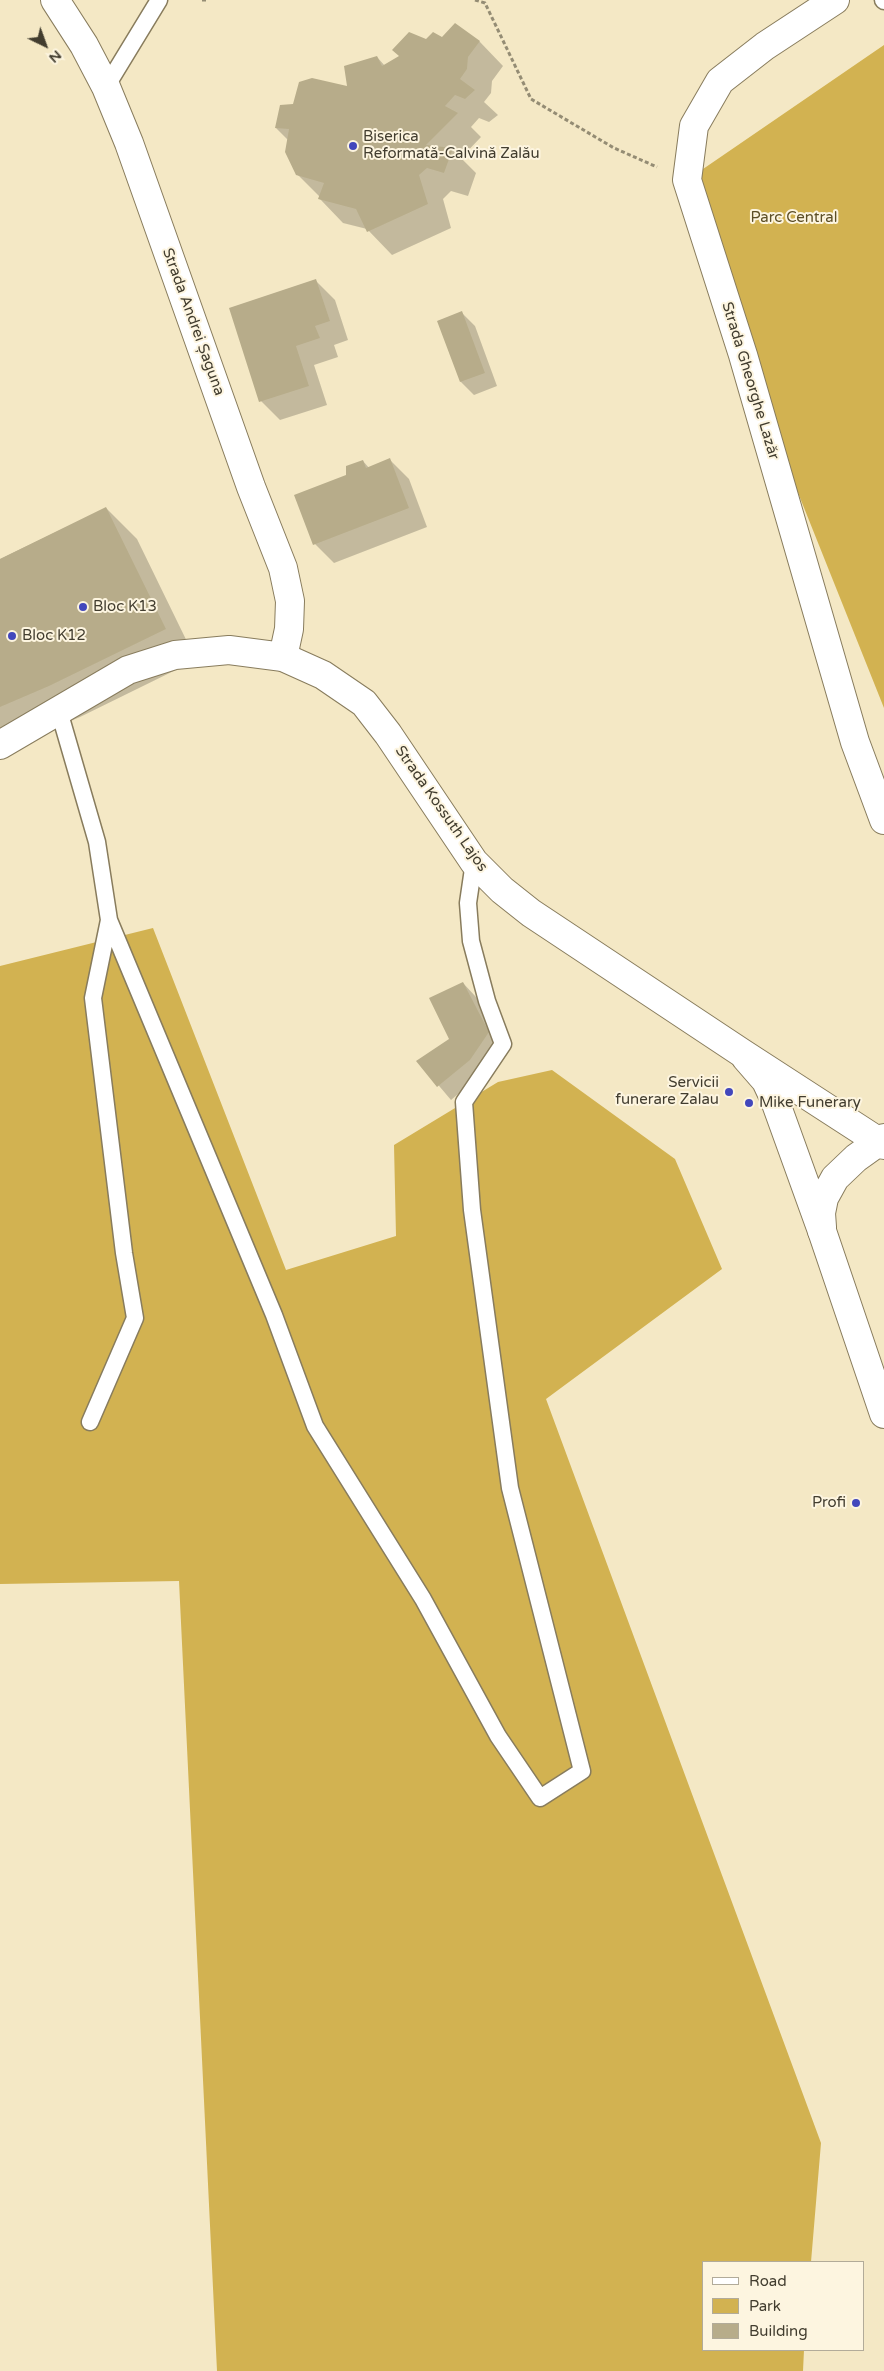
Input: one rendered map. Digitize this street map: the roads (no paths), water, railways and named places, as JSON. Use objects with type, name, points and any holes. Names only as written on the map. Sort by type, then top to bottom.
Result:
[{"type":"street","name":"Strada Andrei Șaguna","points":[[55,0],[84,46],[106,87],[150,202],[251,487],[283,568],[290,601],[289,629],[283,657]]},
{"type":"street","name":"Strada Gheorghe Lazăr","points":[[835,0],[765,46],[720,81],[694,126],[687,180],[743,355],[855,742],[884,820]]},
{"type":"street","name":"Strada Kossuth Lajos","points":[[0,745],[128,670],[175,655],[229,650],[283,657],[323,675],[364,703],[388,734],[474,862],[502,890],[531,912],[742,1054],[882,1142]]},
{"type":"street","points":[[742,1054],[762,1075],[774,1098],[822,1231],[884,1414]]},
{"type":"street","points":[[822,1231],[821,1213],[824,1198],[835,1178],[856,1158],[882,1142]]},
{"type":"lane","points":[[106,87],[159,0]]},
{"type":"lane","points":[[59,711],[96,842],[109,920],[274,1314],[315,1426],[423,1599],[498,1736],[540,1798],[582,1771],[510,1488],[472,1210],[464,1102],[503,1044],[486,1001],[471,941],[468,903],[474,862]]},
{"type":"lane","points":[[90,1422],[134,1318],[92,998],[109,920]]},
{"type":"place","name":"Biserica Reformată-Calvină Zalău","points":[[353,146]]},
{"type":"place","name":"Bloc K13","points":[[83,607]]},
{"type":"place","name":"Bloc K12","points":[[12,636]]},
{"type":"place","name":"Servicii funerare Zalau","points":[[729,1092]]},
{"type":"place","name":"Mike Funerary","points":[[749,1103]]},
{"type":"place","name":"Profi","points":[[856,1503]]},
{"type":"park label","name":"Parc Central","points":[[794,218]]}]
